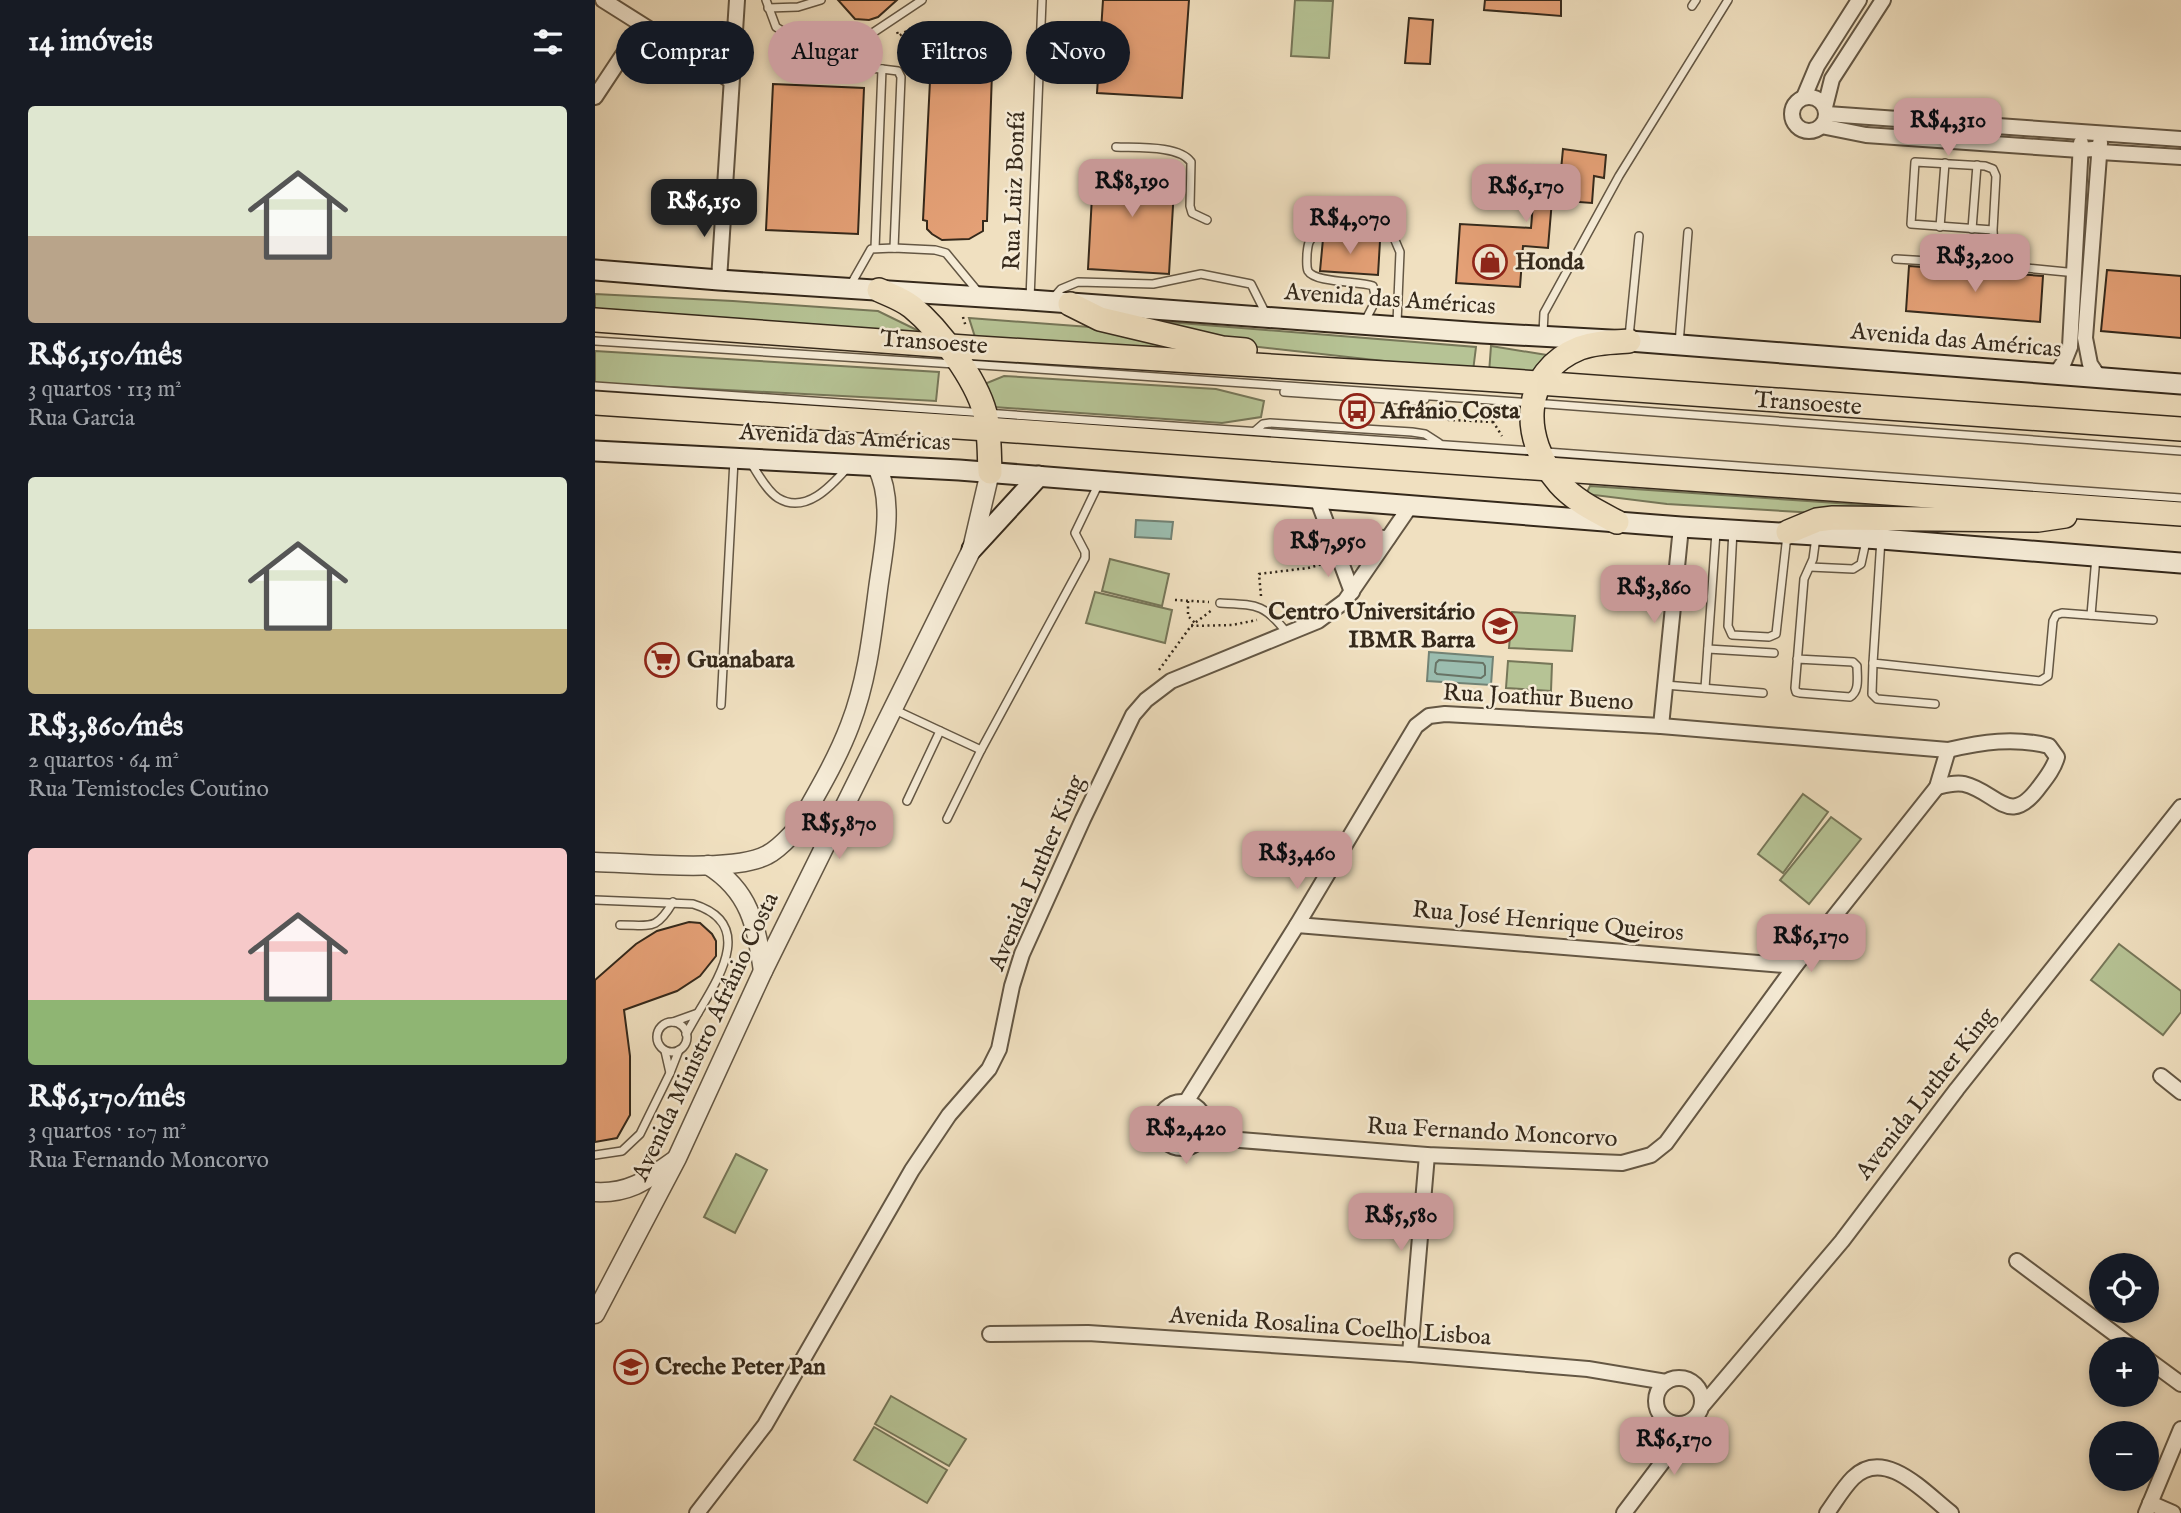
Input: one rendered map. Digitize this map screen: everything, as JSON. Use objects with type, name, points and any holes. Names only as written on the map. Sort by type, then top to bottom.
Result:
[{"type":"highway","points":[[879,290],[912,307],[961,364],[986,420],[990,472]]},
{"type":"highway","points":[[1050,302],[1100,319],[1222,348],[1277,353],[1298,358],[1322,370]]},
{"type":"highway","points":[[595,320],[1322,370],[1536,393],[2181,429]]},
{"type":"highway","points":[[1618,522],[1586,506],[1560,484],[1543,460],[1532,433],[1531,418],[1536,393],[1557,361],[1595,344],[1629,341]]},
{"type":"highway","name":"Avenida das Américas","points":[[595,403],[986,420],[1543,460],[2181,514]]},
{"type":"highway","points":[[1788,532],[1817,520],[1833,518],[2038,520],[2090,508]]},
{"type":"main road","name":"Avenida das Américas","points":[[595,270],[1363,325],[1629,341],[2181,384]]},
{"type":"main road","name":"Avenida das Américas","points":[[595,451],[990,472],[1681,527],[1874,538],[2181,564]]},
{"type":"main road","points":[[972,549],[1039,476]]},
{"type":"street","points":[[603,0],[634,21]]},
{"type":"street","points":[[735,21],[737,0]]},
{"type":"street","points":[[1860,0],[1817,66],[1804,97],[1794,106],[1793,119],[1802,129],[1809,131],[1824,116],[1832,79],[1883,0]]},
{"type":"street","points":[[595,97],[616,65]]},
{"type":"street","points":[[719,280],[730,84]]},
{"type":"street","points":[[1804,97],[1816,98],[1824,116],[1866,135],[2181,157]]},
{"type":"street","points":[[1824,116],[2181,139]]},
{"type":"street","points":[[1959,141],[1961,123]]},
{"type":"street","points":[[2055,376],[2070,347],[2082,131]]},
{"type":"street","points":[[2100,379],[2089,364],[2086,351],[2101,133]]},
{"type":"street","name":"Avenida Ministro Afrânio Costa","points":[[595,862],[708,864],[751,861],[768,855],[796,830],[849,729],[868,665],[885,532],[884,485],[877,467]]},
{"type":"street","name":"Avenida Ministro Afrânio Costa","points":[[595,1314],[677,1158],[763,971],[972,549],[990,472]]},
{"type":"street","points":[[1317,498],[1352,592]]},
{"type":"street","name":"Avenida Luther King","points":[[697,1513],[765,1425],[912,1170],[960,1101],[989,1069],[999,1049],[1012,986],[1022,954],[1133,715],[1158,689],[1171,681],[1318,621],[1334,611],[1352,592],[1411,505]]},
{"type":"street","points":[[1661,726],[1681,527]]},
{"type":"street","points":[[1330,537],[1388,538]]},
{"type":"street","name":"Rua Joathur Bueno","points":[[1164,1141],[1159,1127],[1162,1114],[1172,1105],[1186,1102],[1423,719],[1434,714],[1445,714],[1661,726],[1948,750]]},
{"type":"street","points":[[1937,787],[1962,783],[2009,806],[2025,804],[2051,771],[2057,757],[2049,746],[2005,740],[1979,742],[1948,750]]},
{"type":"street","name":"Rua Fernando Moncorvo","points":[[1164,1141],[1185,1149],[1192,1147],[1202,1137],[1427,1155],[1622,1163],[1651,1155],[1666,1143],[1795,965],[1937,787],[1948,750]]},
{"type":"street","name":"Avenida Luther King","points":[[1703,1405],[1842,1241],[1957,1089],[2181,807]]},
{"type":"street","points":[[708,864],[725,875],[742,894],[751,915],[763,971]]},
{"type":"street","name":"Rua José Henrique Queiros","points":[[1297,925],[1795,965]]},
{"type":"street","points":[[2161,1076],[2181,1092]]},
{"type":"street","points":[[1186,1102],[1199,1109],[1203,1115],[1205,1130],[1202,1137]]},
{"type":"street","points":[[1410,1354],[1427,1155]]},
{"type":"street","points":[[595,1192],[621,1191],[641,1184],[677,1158]]},
{"type":"street","points":[[2017,1261],[2119,1337]]},
{"type":"street","name":"Avenida Rosalina Coelho Lisboa","points":[[990,1334],[1088,1333],[1410,1354],[1588,1368],[1666,1382]]},
{"type":"street","points":[[2159,1368],[2181,1384]]},
{"type":"street","points":[[1624,1513],[1695,1419],[1703,1405],[1703,1397],[1695,1384],[1681,1378],[1666,1382],[1661,1387],[1656,1402],[1661,1415],[1673,1424],[1680,1425],[1695,1419]]},
{"type":"street","points":[[2173,1513],[2148,1508],[2181,1429]]},
{"type":"street","points":[[1827,1513],[1854,1478],[1864,1469],[1878,1467],[1898,1472],[1951,1513]]},
{"type":"lane","points":[[821,0],[798,6],[767,4],[776,27],[787,34],[857,38],[871,34],[922,0]]},
{"type":"lane","name":"Rua Luiz Bonfá","points":[[1042,0],[1050,302]]},
{"type":"lane","points":[[1543,337],[1543,313],[1639,141],[1728,0]]},
{"type":"lane","points":[[883,69],[898,71],[901,77],[894,248]]},
{"type":"lane","points":[[875,248],[881,84]]},
{"type":"lane","points":[[1116,147],[1169,150],[1188,157],[1191,162],[1192,213],[1207,220]]},
{"type":"lane","points":[[1993,230],[1915,225],[1909,222],[1913,166],[1919,161],[1977,165],[1993,169],[1996,176],[1993,230],[1995,265]]},
{"type":"lane","points":[[1940,227],[1945,163]]},
{"type":"lane","points":[[1972,229],[1977,165]]},
{"type":"lane","points":[[1679,345],[1688,232]]},
{"type":"lane","points":[[1363,325],[1376,300],[1373,286],[1363,282],[1315,277],[1308,271],[1308,244],[1316,234],[1366,233],[1394,238],[1401,252],[1397,327]]},
{"type":"lane","points":[[1629,341],[1639,236]]},
{"type":"lane","points":[[849,289],[869,251],[875,248],[935,250],[946,253],[981,296]]},
{"type":"lane","points":[[1896,259],[2091,274]]},
{"type":"lane","points":[[1050,302],[1061,289],[1078,282],[1153,284],[1201,274],[1251,284],[1268,318]]},
{"type":"lane","name":"Transoeste","points":[[595,341],[1271,386],[1277,390],[1291,392],[1416,401],[1433,397],[1536,393],[2181,451]]},
{"type":"lane","points":[[595,386],[986,420],[1255,431],[1263,424],[1270,423],[1412,432],[1425,434],[1440,444],[1543,460],[2181,498]]},
{"type":"lane","points":[[741,460],[777,498],[789,502],[803,502],[816,497],[850,466]]},
{"type":"lane","points":[[721,705],[741,460]]},
{"type":"lane","points":[[947,819],[981,750],[1085,558],[1076,529],[1100,481]]},
{"type":"lane","points":[[1725,529],[1730,632],[1732,635],[1769,637],[1776,634],[1778,626],[1788,532]]},
{"type":"lane","points":[[1705,688],[1725,529]]},
{"type":"lane","points":[[1797,660],[1856,664],[1857,687],[1854,694],[1850,697],[1796,692],[1797,660],[1804,579],[1813,559],[1816,534]]},
{"type":"lane","points":[[1810,567],[1853,569],[1861,564],[1874,538]]},
{"type":"lane","points":[[1874,538],[1871,694],[1877,699],[1935,704]]},
{"type":"lane","points":[[2091,615],[2096,556]]},
{"type":"lane","points":[[1220,603],[1260,607],[1275,617],[1287,633]]},
{"type":"lane","points":[[1873,663],[2041,681],[2048,676],[2053,621],[2056,615],[2062,613],[2154,620]]},
{"type":"lane","points":[[1708,649],[1774,653]]},
{"type":"lane","points":[[1665,685],[1763,693]]},
{"type":"lane","points":[[893,708],[981,750]]},
{"type":"lane","points":[[908,801],[940,731]]},
{"type":"lane","points":[[595,900],[673,902],[705,908],[720,919],[726,930],[728,954],[725,968],[686,1034],[685,1044],[679,1050],[640,1134],[622,1151],[595,1155]]},
{"type":"lane","points":[[620,925],[655,925],[663,920],[673,902]]},
{"type":"lane","points":[[670,1073],[665,1051],[658,1044],[657,1034],[663,1026],[698,1013]]},
{"type":"lane","points":[[672,1023],[681,1026],[686,1034]]},
{"type":"lane","points":[[665,1051],[679,1050]]},
{"type":"path","points":[[1483,407],[1505,442]]},
{"type":"path","points":[[1431,419],[1493,422]]},
{"type":"path","points":[[1259,574],[1308,568],[1340,560]]},
{"type":"path","points":[[1175,600],[1220,603]]},
{"type":"path","points":[[1188,600],[1188,616],[1195,623]]},
{"type":"path","points":[[1158,689],[1156,675],[1195,623],[1220,603]]},
{"type":"green space","points":[[1295,0],[1333,1],[1329,58],[1291,56]]},
{"type":"green space","points":[[595,294],[878,311],[923,333],[595,312]]},
{"type":"green space","points":[[969,318],[1117,329],[1183,345],[1181,351],[975,337]]},
{"type":"green space","points":[[1155,321],[1476,347],[1473,371],[1215,342]]},
{"type":"green space","points":[[1491,346],[1553,356],[1538,377],[1489,373]]},
{"type":"green space","points":[[595,351],[939,372],[936,401],[595,383]]},
{"type":"green space","points":[[1004,376],[1216,389],[1264,401],[1261,417],[1222,423],[994,407],[982,385]]},
{"type":"green space","points":[[1590,486],[1968,512],[1834,514],[1667,504],[1586,494]]},
{"type":"green space","points":[[1110,559],[1169,574],[1162,606],[1102,591]]},
{"type":"green space","points":[[1095,592],[1172,610],[1165,643],[1086,623]]},
{"type":"green space","points":[[1512,612],[1575,616],[1572,651],[1509,648]]},
{"type":"green space","points":[[1508,661],[1552,664],[1551,691],[1506,688]]},
{"type":"green space","points":[[1803,794],[1828,812],[1783,873],[1758,854]]},
{"type":"green space","points":[[1831,817],[1861,839],[1809,904],[1780,880]]},
{"type":"green space","points":[[2119,944],[2181,991],[2181,1012],[2163,1035],[2091,980]]},
{"type":"green space","points":[[736,1154],[767,1170],[735,1233],[704,1217]]},
{"type":"green space","points":[[891,1396],[966,1439],[949,1466],[875,1424]]},
{"type":"green space","points":[[874,1427],[947,1470],[927,1503],[854,1460]]},
{"type":"water","points":[[1136,520],[1173,522],[1171,539],[1135,537]]},
{"type":"water","points":[[1429,652],[1493,657],[1491,685],[1427,681]]},
{"type":"building","points":[[838,0],[897,0],[878,17],[869,20],[855,19]]},
{"type":"building","points":[[1103,0],[1189,0],[1182,98],[1097,93],[1098,84],[1130,84],[1130,21],[1102,21]]},
{"type":"building","points":[[1485,0],[1561,0],[1561,16],[1484,10]]},
{"type":"building","points":[[1409,18],[1433,20],[1430,64],[1405,63]]},
{"type":"building","points":[[773,84],[864,88],[858,234],[766,230]]},
{"type":"building","points":[[930,84],[992,84],[987,221],[983,221],[983,231],[969,239],[942,240],[927,229],[927,221],[923,220]]},
{"type":"building","points":[[1563,149],[1606,155],[1604,178],[1594,176],[1592,203],[1552,200],[1548,248],[1523,246],[1520,287],[1456,283],[1460,224],[1531,228],[1536,168],[1561,170]]},
{"type":"building","points":[[1110,161],[1141,163],[1140,168],[1175,172],[1169,274],[1088,269],[1091,179],[1102,180],[1103,168]]},
{"type":"building","points":[[1323,239],[1380,241],[1378,275],[1320,271]]},
{"type":"building","points":[[1909,266],[2043,276],[2040,322],[1906,311]]},
{"type":"building","points":[[2107,270],[2181,276],[2181,338],[2101,331]]},
{"type":"building","points":[[689,922],[700,923],[712,934],[716,941],[716,956],[700,976],[677,991],[624,1010],[630,1056],[630,1115],[617,1138],[595,1142],[595,980],[636,944],[657,931]]},
{"type":"place","name":"Honda","points":[[1490,262]]},
{"type":"place","name":"Afrânio Costa","points":[[1357,411]]},
{"type":"place","name":"Centro Universitário IBMR Barra","points":[[1500,626]]},
{"type":"place","name":"Guanabara","points":[[662,660]]},
{"type":"place","name":"Creche Peter Pan","points":[[631,1367]]}]
